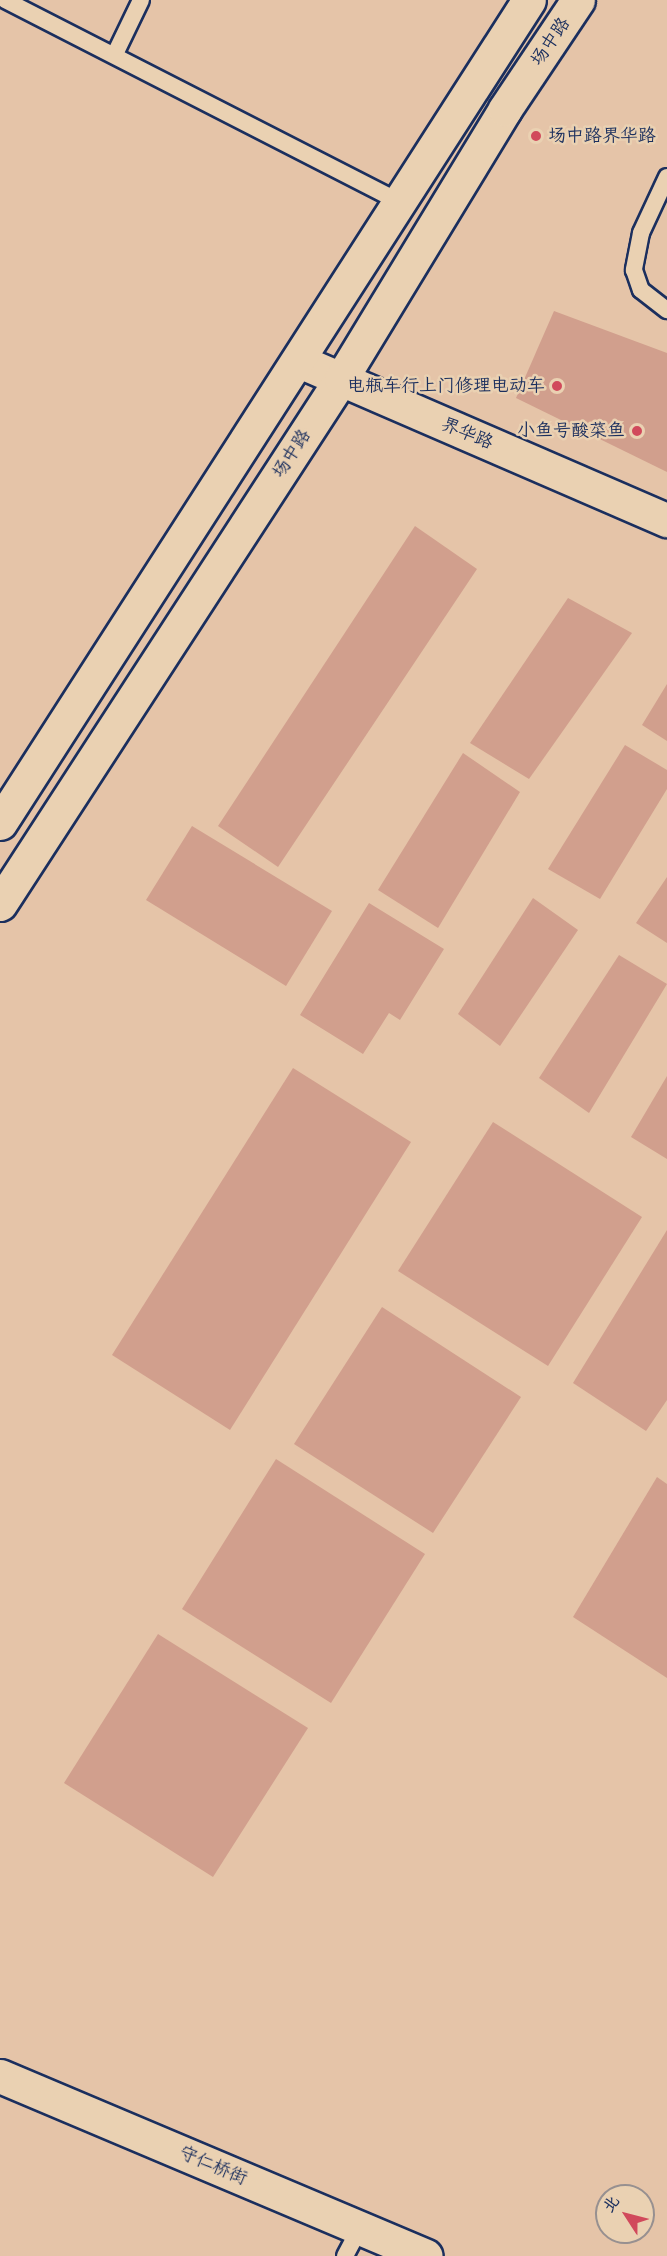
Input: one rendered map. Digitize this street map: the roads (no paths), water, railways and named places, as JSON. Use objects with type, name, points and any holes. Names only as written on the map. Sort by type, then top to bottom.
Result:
[{"type":"main road","points":[[0,823],[299,362],[398,201],[530,0]]},
{"type":"main road","name":"场中路","points":[[0,904],[341,379],[505,109],[578,0]]},
{"type":"main road","name":"界华路","points":[[299,362],[667,520]]},
{"type":"main road","name":"守仁桥街","points":[[0,2076],[352,2242],[426,2256]]},
{"type":"lane","points":[[5,0],[115,54],[398,201]]},
{"type":"lane","points":[[115,54],[141,0]]},
{"type":"lane","points":[[667,177],[641,233],[634,270],[641,291],[667,310]]},
{"type":"place","name":"场中路界华路","points":[[536,136]]},
{"type":"place","name":"电瓶车行上门修理电动车","points":[[557,386]]},
{"type":"place","name":"小鱼号酸菜鱼","points":[[637,431]]}]
